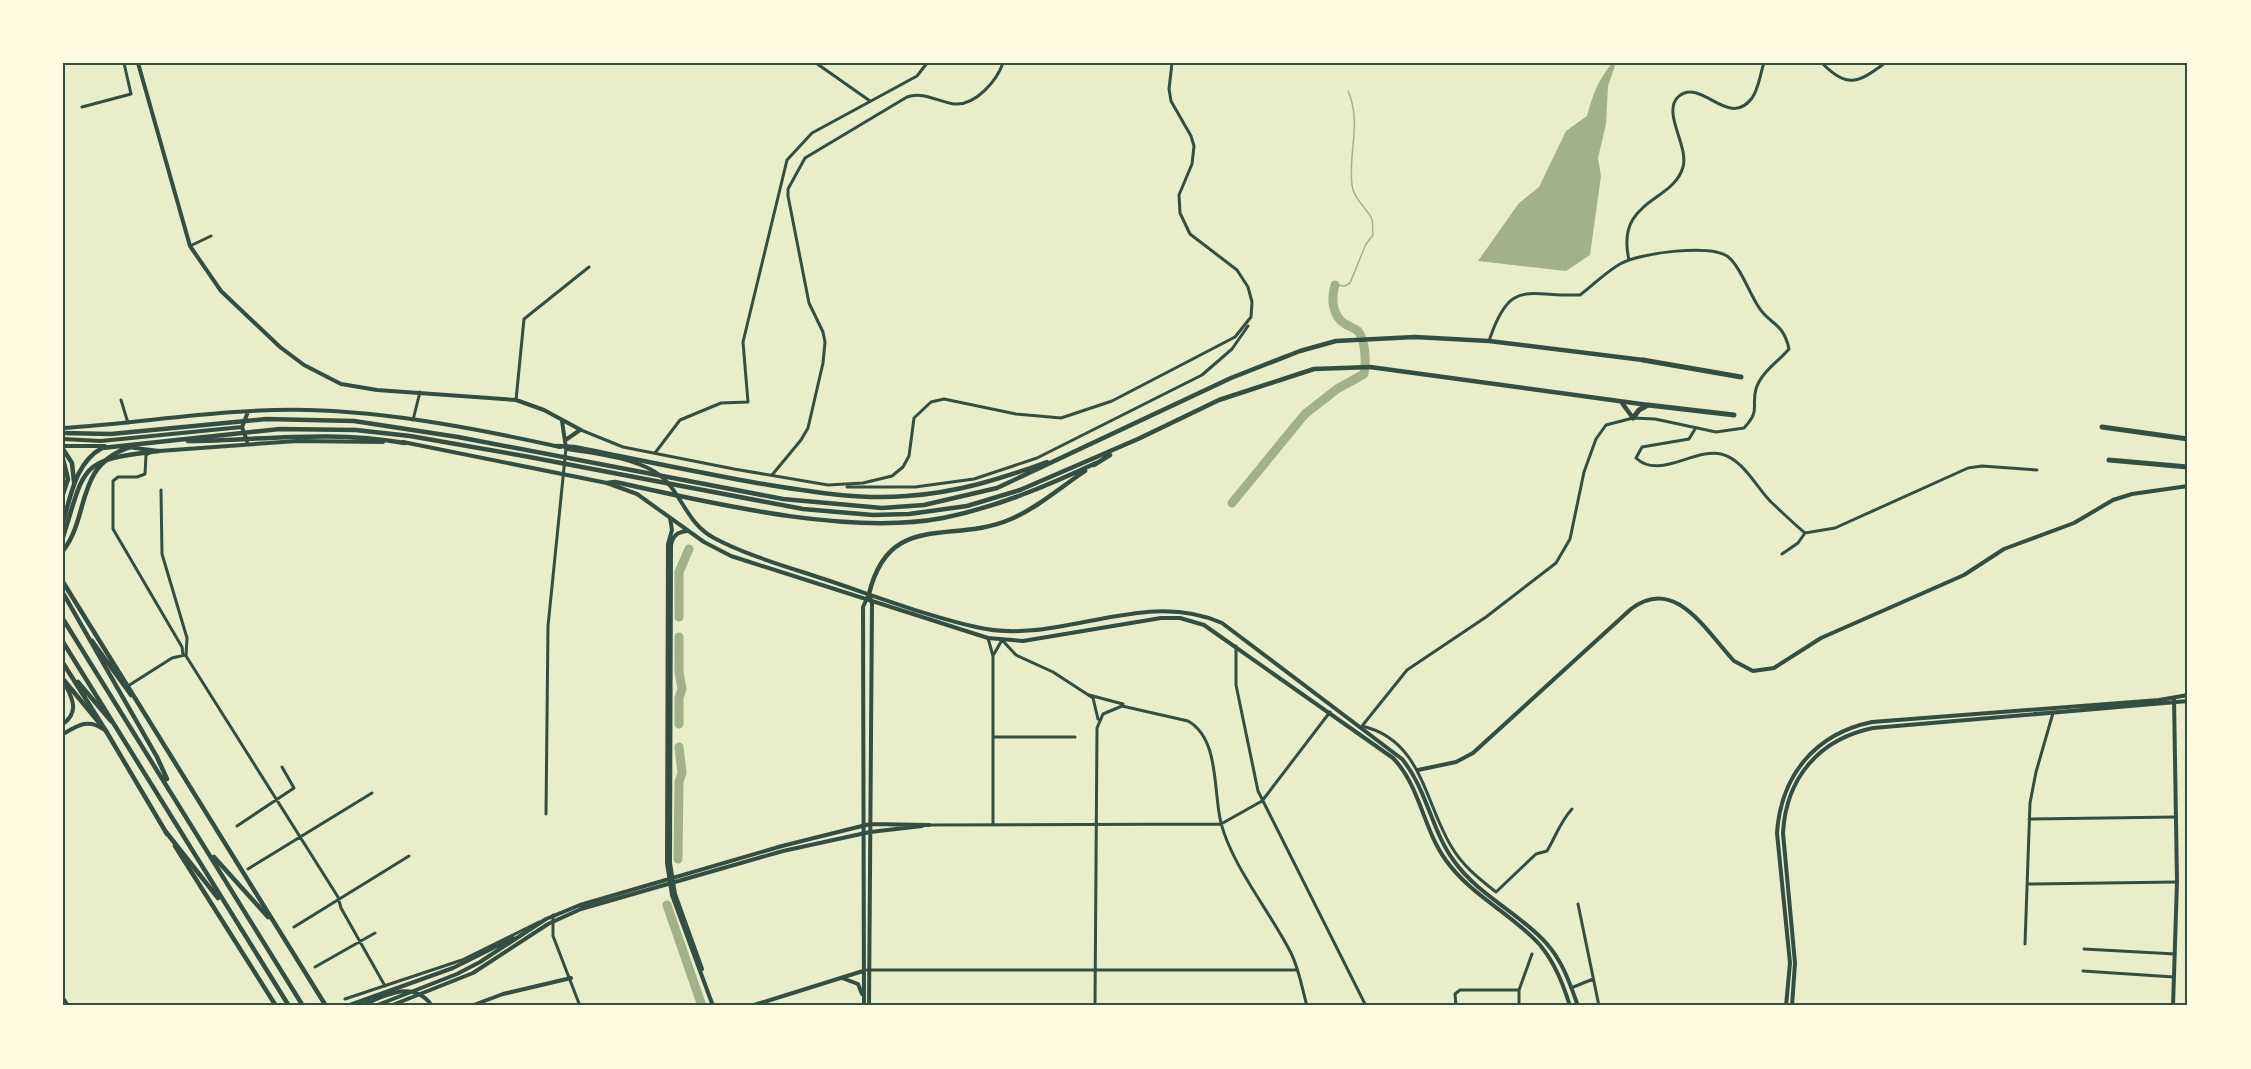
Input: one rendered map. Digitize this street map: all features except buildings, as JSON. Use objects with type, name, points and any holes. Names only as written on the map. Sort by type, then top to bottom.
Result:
[{"type":"highway","points":[[1643,360],[1741,377]]},
{"type":"highway","points":[[1633,418],[1639,410],[1648,405],[1734,415]]},
{"type":"highway","points":[[2102,427],[2188,438]]},
{"type":"highway","points":[[2109,460],[2188,467]]},
{"type":"main road","points":[[557,446],[566,445],[804,491],[871,497],[908,496],[964,488],[1004,478],[1106,439],[1169,406],[1263,366],[1300,351],[1336,341],[1415,337],[1489,341],[1643,360]]},
{"type":"main road","points":[[63,522],[81,467],[95,452],[109,446],[302,428],[386,433],[524,456],[781,506],[873,514],[909,514],[967,506],[1051,479],[1219,400],[1296,373],[1333,367],[1401,371],[1648,405]]},
{"type":"main road","points":[[1620,402],[1629,410],[1633,418]]},
{"type":"main road","points":[[63,433],[111,434],[266,419],[354,421],[458,436],[783,499],[882,508],[924,505],[997,488],[1028,476],[1061,456]]},
{"type":"main road","points":[[177,441],[307,435],[371,437],[405,442]]},
{"type":"main road","points":[[869,594],[881,562],[898,543],[919,535],[1011,519],[1096,463],[1138,440]]},
{"type":"main road","points":[[63,551],[71,539],[94,473],[110,457],[138,445]]},
{"type":"main road","points":[[63,448],[74,469],[73,491]]},
{"type":"main road","points":[[63,537],[79,485],[86,472],[103,460],[159,451]]},
{"type":"main road","points":[[63,459],[68,471],[67,486],[63,494]]},
{"type":"main road","points":[[607,483],[615,482],[749,508],[859,523],[903,523],[976,510],[1033,491],[1096,463]]},
{"type":"main road","points":[[63,582],[268,917],[324,1004]]},
{"type":"main road","points":[[63,593],[157,757],[173,792]]},
{"type":"main road","points":[[63,619],[173,792],[303,1006]]},
{"type":"main road","points":[[89,636],[142,709]]},
{"type":"main road","points":[[63,642],[289,1006]]},
{"type":"main road","points":[[65,666],[106,717],[115,724]]},
{"type":"main road","points":[[65,666],[274,1004]]},
{"type":"main road","points":[[63,679],[106,731]]},
{"type":"main road","points":[[166,832],[225,905]]},
{"type":"main road","points":[[209,852],[268,917]]},
{"type":"street","points":[[82,107],[130,94],[124,63]]},
{"type":"street","points":[[138,63],[190,246],[206,272],[226,296],[259,328],[304,365],[329,379],[354,387],[516,400],[608,443],[655,453],[839,486],[891,488],[951,483],[1005,471],[1038,458],[1202,375],[1238,342],[1250,321],[1252,302],[1244,278],[1194,238],[1181,218],[1179,195],[1192,164],[1194,146],[1191,136],[1171,101],[1169,89],[1172,63]]},
{"type":"street","points":[[816,63],[870,101]]},
{"type":"street","points":[[655,453],[680,420],[721,403],[748,402],[743,342],[787,160],[812,133],[917,76],[927,63]]},
{"type":"street","points":[[771,475],[806,433],[823,363],[823,332],[809,303],[788,196],[788,189],[799,166],[812,152],[907,97],[919,95],[957,104],[963,103],[988,88],[996,80],[1003,63]]},
{"type":"street","points":[[1629,260],[1628,232],[1637,212],[1677,178],[1683,168],[1684,155],[1675,126],[1673,106],[1677,98],[1686,91],[1697,92],[1720,106],[1732,109],[1745,105],[1753,97],[1764,63]]},
{"type":"street","points":[[1822,63],[1842,80],[1853,81],[1864,78],[1885,63]]},
{"type":"street","points":[[190,246],[211,236]]},
{"type":"street","points":[[1362,726],[1407,670],[1486,617],[1556,563],[1570,539],[1582,479],[1596,439],[1606,425],[1633,418],[1655,419],[1716,432],[1744,428],[1757,408],[1756,390],[1764,374],[1789,349],[1786,337],[1778,324],[1758,308],[1729,257],[1716,250],[1693,249],[1620,263],[1580,295],[1524,292],[1502,308],[1489,341]]},
{"type":"street","points":[[516,400],[524,319],[589,267]]},
{"type":"street","points":[[839,486],[871,481],[899,472],[909,456],[915,415],[931,402],[944,399],[1016,414],[1051,418],[1081,413],[1112,401],[1231,340],[1250,321]]},
{"type":"street","points":[[413,420],[420,392]]},
{"type":"street","points":[[121,400],[128,423]]},
{"type":"street","points":[[63,433],[248,411],[308,410],[413,420],[557,446]]},
{"type":"street","points":[[248,411],[242,427],[249,443]]},
{"type":"street","points":[[546,814],[548,616],[564,474],[566,445],[562,420]]},
{"type":"street","points":[[63,433],[90,441],[242,427]]},
{"type":"street","points":[[1695,429],[1689,439],[1642,447],[1636,458],[1650,466],[1660,466],[1708,454],[1732,459],[1770,501],[1805,533]]},
{"type":"street","points":[[566,445],[575,431],[581,430]]},
{"type":"street","points":[[63,448],[135,447],[159,451],[297,441],[405,442],[607,483],[637,494],[687,531],[731,556],[872,603],[988,638],[1023,641],[1154,618],[1174,618],[1204,625],[1330,711],[1400,766],[1445,860],[1465,883],[1541,946],[1558,974],[1570,1006]]},
{"type":"street","points":[[566,445],[649,467],[669,483],[697,526],[714,538],[939,617],[1001,632],[1148,611],[1181,611],[1222,623],[1395,751],[1410,768],[1438,834],[1459,867],[1548,945],[1578,1006]]},
{"type":"street","points":[[150,452],[146,455],[145,474],[137,477],[118,477],[113,482],[112,524],[185,655],[338,897],[358,942],[385,986]]},
{"type":"street","points":[[1782,554],[1798,543],[1805,533],[1835,528],[1968,468],[1982,466],[2037,470]]},
{"type":"street","points":[[1418,770],[1455,762],[1473,753],[1642,601],[1654,597],[1670,599],[1685,608],[1734,661],[1744,668],[1763,671],[1784,662],[1821,638],[1964,575],[2004,549],[2074,524],[2113,500],[2132,494],[2188,486]]},
{"type":"street","points":[[161,490],[162,554],[187,638],[185,655]]},
{"type":"street","points":[[669,518],[672,530],[668,544],[667,863],[672,883],[672,895],[715,1006]]},
{"type":"street","points":[[671,878],[671,545],[672,538],[679,532],[687,531]]},
{"type":"street","points":[[864,1006],[863,617],[869,594]]},
{"type":"street","points":[[869,594],[872,603],[869,1006]]},
{"type":"street","points":[[988,638],[993,656],[993,825]]},
{"type":"street","points":[[993,656],[1002,640]]},
{"type":"street","points":[[1002,640],[1016,655],[1053,672],[1088,694],[1093,699],[1098,721]]},
{"type":"street","points":[[1246,653],[1252,652],[1253,645]]},
{"type":"street","points":[[1236,646],[1239,702],[1262,801],[1366,1006]]},
{"type":"street","points":[[128,686],[172,658],[185,655]]},
{"type":"street","points":[[63,679],[75,704],[72,715],[63,724]]},
{"type":"street","points":[[1088,694],[1196,726],[1209,750],[1221,824],[1297,970],[1307,1006]]},
{"type":"street","points":[[1786,1006],[1790,966],[1777,833],[1778,817],[1787,786],[1804,759],[1835,735],[1872,722],[2188,695]]},
{"type":"street","points":[[2173,1006],[2177,882],[2172,704],[2174,698]]},
{"type":"street","points":[[1792,1006],[1796,963],[1783,833],[1784,818],[1792,789],[1808,763],[1831,743],[1866,730],[2188,701]]},
{"type":"street","points":[[1095,1006],[1096,728],[1103,714],[1116,706],[1136,708]]},
{"type":"street","points":[[2025,944],[2029,819],[2036,772],[2053,714],[2052,708]]},
{"type":"street","points":[[345,999],[462,960],[553,915],[671,878],[864,825],[1221,824],[1262,801],[1330,711]]},
{"type":"street","points":[[63,734],[85,723],[94,724],[106,731]]},
{"type":"street","points":[[1362,726],[1375,729],[1397,744],[1412,759],[1453,851],[1469,870],[1496,892],[1536,854],[1547,851],[1560,821],[1572,809]]},
{"type":"street","points":[[993,737],[1075,737]]},
{"type":"street","points":[[237,825],[294,788],[282,767]]},
{"type":"street","points":[[248,869],[372,793]]},
{"type":"street","points":[[2029,819],[2176,817]]},
{"type":"street","points":[[375,1006],[484,967],[555,921],[581,909],[783,851],[870,831],[929,825]]},
{"type":"street","points":[[294,927],[338,897],[409,856]]},
{"type":"street","points":[[2027,884],[2177,882]]},
{"type":"street","points":[[1578,904],[1599,1006]]},
{"type":"street","points":[[553,915],[555,921],[553,936],[580,1006]]},
{"type":"street","points":[[390,1006],[458,977],[546,919]]},
{"type":"street","points":[[315,967],[375,933]]},
{"type":"street","points":[[347,1006],[460,965],[525,933]]},
{"type":"street","points":[[2084,949],[2175,954]]},
{"type":"street","points":[[1519,1006],[1519,990],[1532,954]]},
{"type":"street","points":[[751,1006],[870,970],[1297,970]]},
{"type":"street","points":[[2083,971],[2174,977]]},
{"type":"street","points":[[471,1006],[503,994],[570,978]]},
{"type":"street","points":[[838,979],[852,980],[858,984],[864,1000]]},
{"type":"street","points":[[1571,988],[1593,979]]},
{"type":"street","points":[[359,1006],[407,990],[423,995],[432,1006]]},
{"type":"street","points":[[1456,1006],[1455,994],[1460,990],[1519,990]]},
{"type":"street","points":[[63,998],[68,1006]]},
{"type":"street","points":[[324,1004],[330,1006]]},
{"type":"street","points":[[403,1006],[419,1006]]},
{"type":"shaded area","points":[[1612,63],[1615,66],[1608,86],[1606,124],[1598,158],[1601,176],[1590,255],[1566,271],[1478,261],[1519,203],[1539,187],[1566,131],[1587,116],[1596,88]]},
{"type":"waterway","points":[[1335,285],[1345,286],[1350,283],[1366,244],[1373,235],[1371,217],[1357,198],[1352,185],[1354,115],[1348,91]]},
{"type":"waterway","points":[[1232,503],[1305,414],[1337,389],[1364,374],[1363,340],[1358,331],[1345,324],[1337,316],[1333,301],[1335,285]]},
{"type":"waterway","points":[[679,617],[679,572],[689,549]]},
{"type":"waterway","points":[[679,637],[679,672],[682,689],[679,698],[679,724]]},
{"type":"waterway","points":[[678,859],[679,782],[682,773],[679,747]]},
{"type":"waterway","points":[[667,905],[702,1006]]}]
